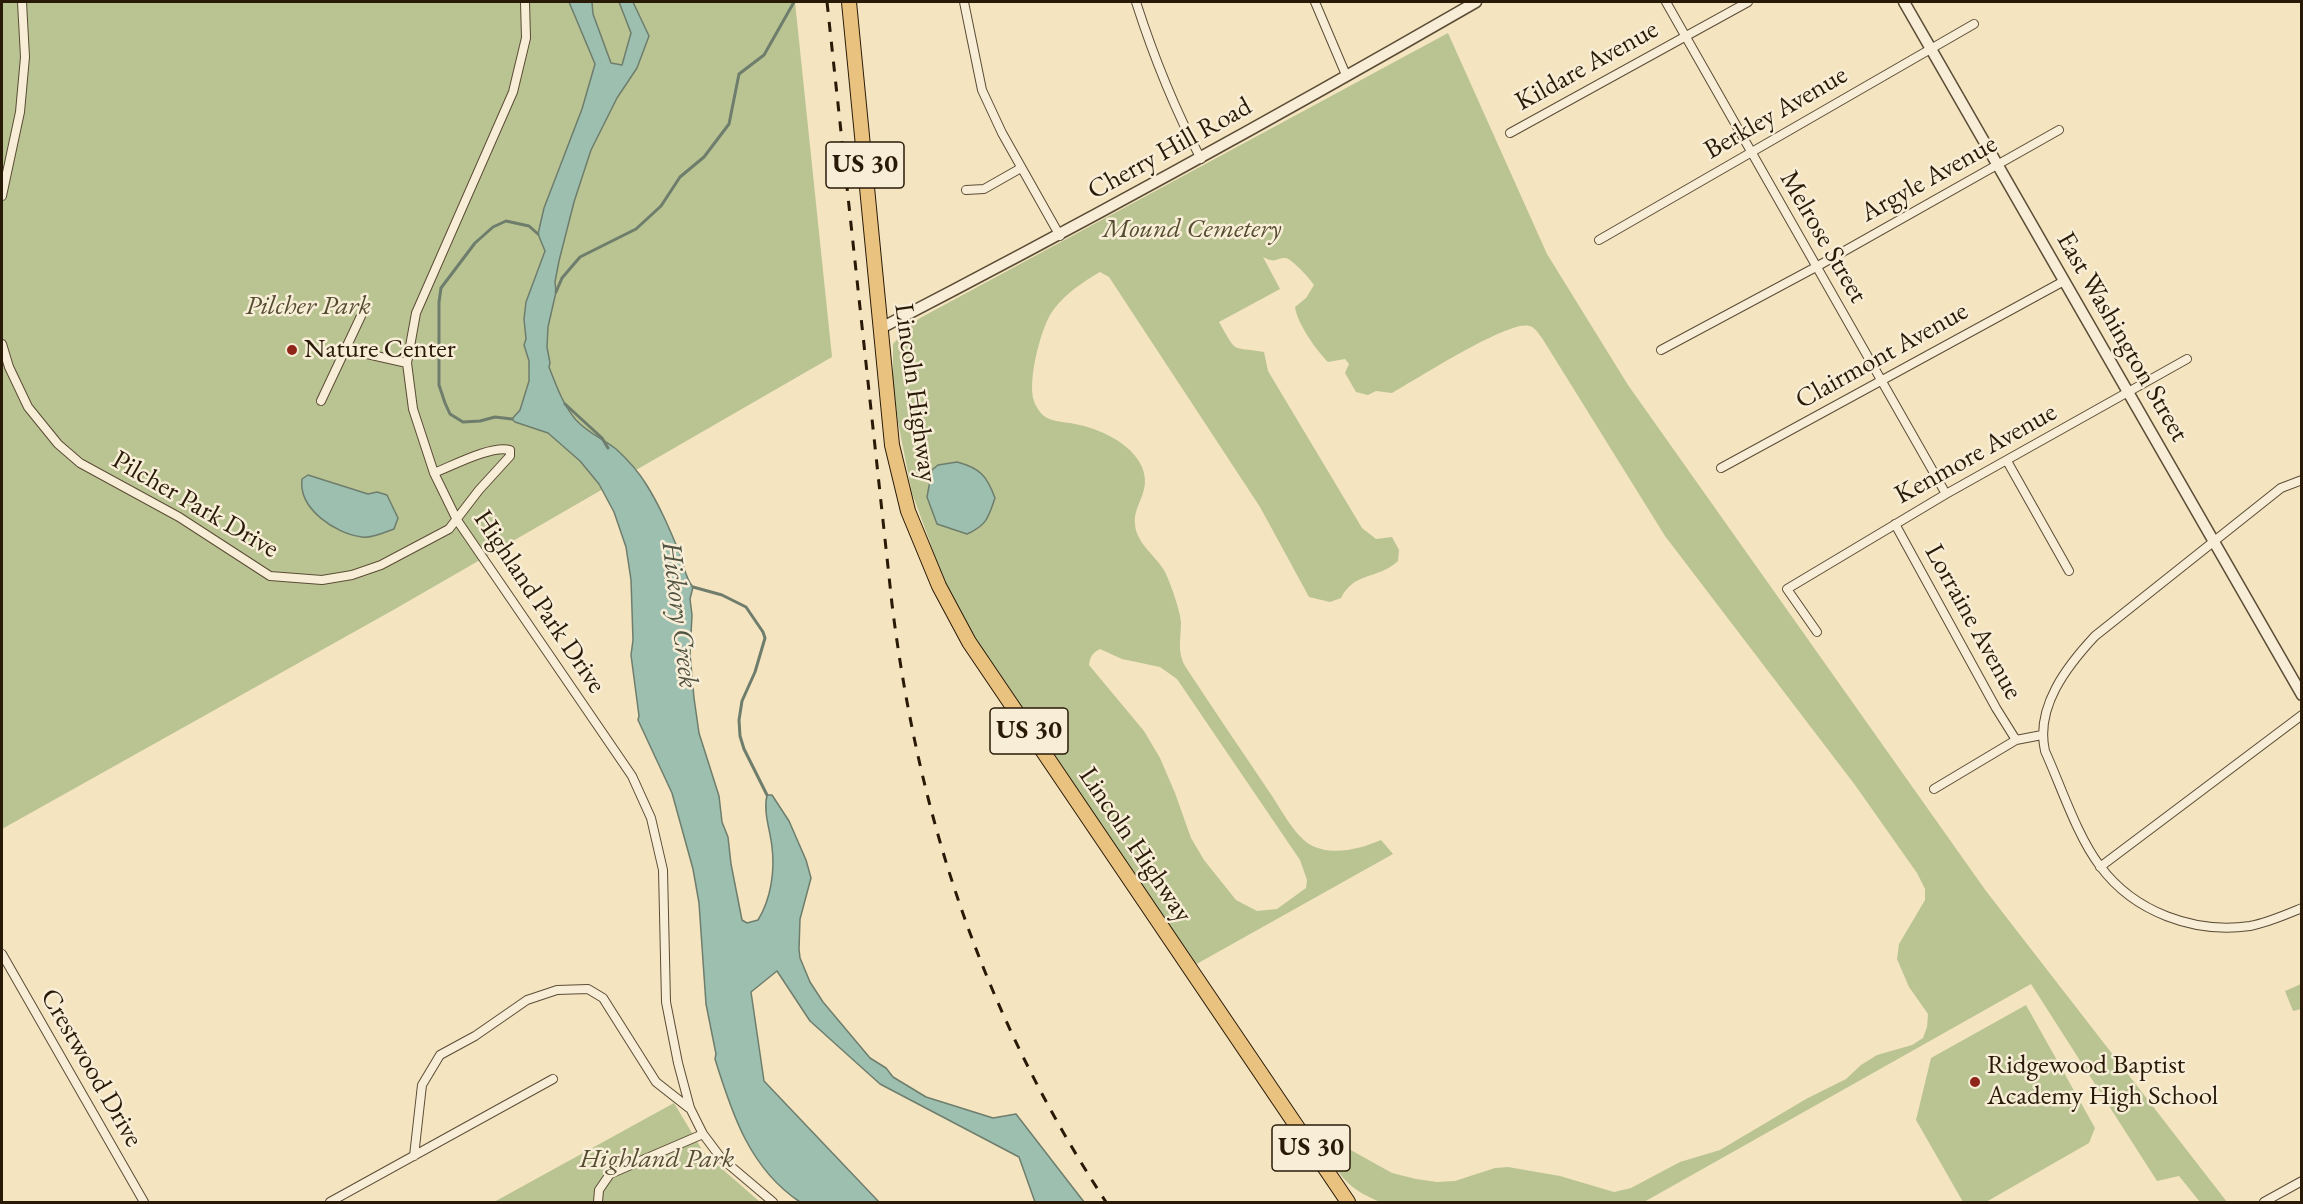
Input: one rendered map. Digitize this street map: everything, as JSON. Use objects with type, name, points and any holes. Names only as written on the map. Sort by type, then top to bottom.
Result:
[{"type":"main road","name":"Lincoln Highway","points":[[849,2],[892,446],[908,511],[939,586],[976,651],[1348,1203]]},
{"type":"street","points":[[2,196],[20,111],[25,57],[22,2]]},
{"type":"street","name":"Highland Park Drive","points":[[525,2],[526,38],[513,92],[416,314],[407,363],[413,409],[434,473],[457,520],[632,776],[651,818],[663,870],[666,1002],[690,1108],[703,1134],[722,1158],[773,1203]]},
{"type":"street","points":[[964,2],[982,90],[1002,133],[1060,236]]},
{"type":"street","points":[[1136,2],[1154,57],[1200,159]]},
{"type":"street","points":[[1315,2],[1346,75]]},
{"type":"street","name":"Cherry Hill Road","points":[[881,328],[1060,236],[1476,2]]},
{"type":"street","name":"Melrose Street","points":[[1666,2],[1946,494]]},
{"type":"street","name":"Kildare Avenue","points":[[1510,133],[1748,2]]},
{"type":"street","name":"East Washington Street","points":[[1904,2],[2301,695]]},
{"type":"street","name":"Berkley Avenue","points":[[1599,240],[1974,24]]},
{"type":"street","name":"Argyle Avenue","points":[[1661,350],[1816,267],[2059,130]]},
{"type":"street","points":[[966,190],[984,189],[1021,168]]},
{"type":"street","name":"Clairmont Avenue","points":[[1721,468],[2064,281]]},
{"type":"street","points":[[321,401],[361,316]]},
{"type":"street","name":"Pilcher Park Drive","points":[[2,344],[9,367],[28,407],[58,444],[80,464],[179,517],[270,576],[322,580],[352,575],[391,560],[450,529],[479,490],[510,456],[510,450],[504,448],[482,454],[434,473]]},
{"type":"street","points":[[345,349],[407,363]]},
{"type":"street","name":"Kenmore Avenue","points":[[1817,632],[1787,589],[1946,494],[2187,359]]},
{"type":"street","points":[[2007,461],[2069,571]]},
{"type":"street","points":[[2301,480],[2281,488],[2095,636],[2070,663],[2054,691],[2042,735],[2045,751],[2088,848],[2100,867],[2125,893],[2152,911],[2186,923],[2221,928],[2251,926],[2301,908]]},
{"type":"street","name":"Lorraine Avenue","points":[[1895,524],[1996,708],[2016,740]]},
{"type":"street","points":[[2100,867],[2301,715]]},
{"type":"street","points":[[1934,789],[2016,740],[2042,735]]},
{"type":"street","name":"Crestwood Drive","points":[[2,954],[144,1203]]},
{"type":"street","points":[[414,1156],[422,1086],[440,1055],[475,1036],[527,1000],[557,990],[588,988],[603,998],[656,1082],[690,1108]]},
{"type":"street","points":[[330,1203],[553,1079]]},
{"type":"street","points":[[598,1203],[599,1190],[609,1173],[703,1134]]},
{"type":"street","points":[[2264,1203],[2301,1181]]},
{"type":"green space","name":"Pilcher Park","points":[[2,2],[795,2],[832,357],[395,609],[2,829]]},
{"type":"green space","name":"Mound Cemetery","points":[[1448,33],[1547,254],[1628,385],[1986,891],[2227,1202],[2200,1202],[2179,1176],[2157,1181],[2031,984],[1644,1202],[1380,1202],[1357,1190],[1346,1181],[1331,1160],[1334,1147],[1340,1144],[1392,1173],[1416,1179],[1437,1182],[1455,1181],[1495,1168],[1508,1167],[1560,1176],[1614,1192],[1631,1188],[1680,1162],[1720,1150],[1806,1099],[1846,1079],[1861,1065],[1877,1055],[1912,1045],[1923,1038],[1928,1014],[1909,987],[1897,959],[1899,944],[1925,900],[1925,889],[1917,873],[1855,785],[1665,536],[1536,330],[1529,326],[1502,332],[1462,352],[1392,393],[1376,391],[1368,395],[1356,392],[1345,373],[1349,364],[1345,359],[1328,362],[1313,344],[1299,321],[1295,307],[1306,298],[1314,285],[1289,259],[1273,260],[1263,257],[1280,289],[1219,322],[1229,340],[1236,347],[1264,352],[1268,371],[1362,528],[1376,539],[1392,537],[1399,550],[1398,561],[1382,571],[1360,579],[1347,589],[1341,598],[1330,602],[1309,597],[1260,507],[1109,277],[1100,272],[1069,293],[1054,309],[1044,327],[1036,354],[1032,381],[1035,405],[1047,418],[1104,433],[1122,444],[1137,458],[1142,467],[1145,484],[1135,517],[1136,531],[1166,574],[1173,591],[1181,622],[1180,645],[1185,666],[1293,827],[1303,839],[1318,848],[1345,850],[1381,840],[1393,854],[1193,966],[960,615],[943,578],[912,493],[898,422],[893,381],[893,344],[907,328],[920,318]],"holes":[[[1100,649],[1122,659],[1160,667],[1177,679],[1300,860],[1307,880],[1306,888],[1277,909],[1257,911],[1236,900],[1204,860],[1191,838],[1160,758],[1144,731],[1089,665],[1092,655]]]},
{"type":"green space","points":[[2301,984],[2301,1009],[2293,1011],[2285,991]]},
{"type":"green space","points":[[2026,1005],[2095,1128],[2089,1143],[1986,1202],[1963,1202],[1916,1120],[1931,1058]]},
{"type":"green space","name":"Highland Park","points":[[674,1103],[704,1153],[760,1202],[494,1202]]},
{"type":"water","points":[[569,2],[592,2],[593,14],[611,63],[622,65],[631,33],[619,2],[633,2],[649,36],[637,68],[617,98],[591,150],[574,202],[559,261],[555,282],[556,292],[548,327],[549,367],[557,388],[576,420],[616,449],[643,479],[665,518],[680,554],[686,576],[693,587],[690,599],[692,615],[690,654],[699,733],[719,796],[742,920],[747,923],[758,920],[769,894],[773,856],[766,801],[767,795],[772,795],[789,821],[806,860],[811,878],[800,919],[799,949],[800,958],[810,982],[823,1002],[870,1058],[886,1068],[893,1077],[926,1097],[993,1118],[1016,1114],[1084,1202],[1035,1202],[1019,1157],[880,1084],[810,1021],[777,971],[751,992],[764,1081],[879,1202],[800,1202],[768,1173],[745,1139],[736,1120],[715,1059],[706,1004],[699,903],[693,869],[672,793],[638,720],[631,655],[633,640],[631,580],[626,547],[614,512],[599,484],[580,461],[548,433],[512,419],[520,410],[529,381],[529,361],[524,345],[526,339],[524,319],[526,302],[545,251],[538,234],[544,208],[582,109],[595,64]]},
{"type":"water","points":[[957,462],[972,467],[982,474],[995,498],[986,520],[967,534],[937,524],[927,497],[932,470],[938,465]]},
{"type":"water","points":[[308,475],[368,494],[377,492],[387,495],[398,518],[394,529],[366,537],[352,535],[331,525],[312,510],[306,500],[302,490],[302,479]]},
{"type":"waterway","points":[[556,292],[562,278],[580,257],[636,229],[661,206],[680,177],[704,157],[729,124],[739,74],[764,55],[794,2]]},
{"type":"waterway","points":[[512,419],[495,417],[463,422],[450,414],[439,385],[439,302],[441,288],[475,243],[493,227],[506,221],[529,226],[538,234]]},
{"type":"waterway","name":"Hickory Creek","points":[[565,404],[602,438],[608,448]]},
{"type":"waterway","points":[[693,587],[722,595],[746,607],[763,632],[765,638],[755,672],[742,701],[739,720],[744,749],[767,795]]},
{"type":"railway","points":[[827,2],[892,604],[904,685],[920,764],[940,841],[964,916],[992,989],[1025,1061],[1063,1132],[1106,1202]]},
{"type":"place","name":"Nature Center","points":[[292,350]]},
{"type":"place","name":"Ridgewood Baptist Academy High School","points":[[1975,1082]]}]
